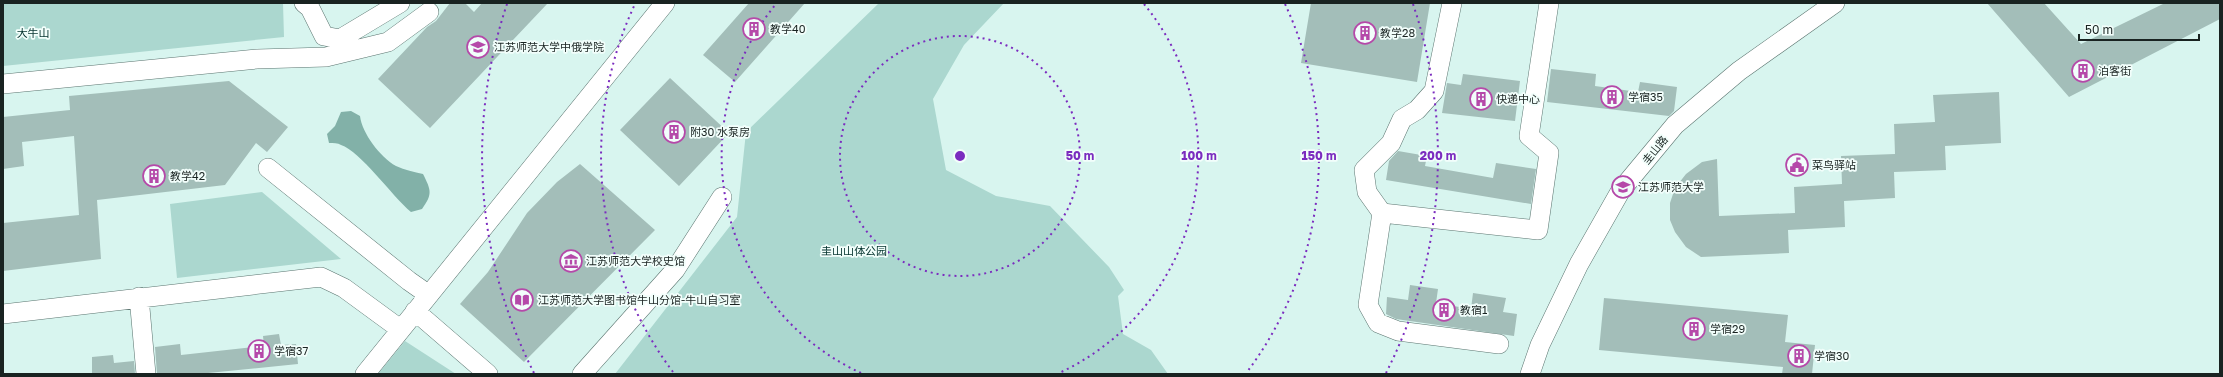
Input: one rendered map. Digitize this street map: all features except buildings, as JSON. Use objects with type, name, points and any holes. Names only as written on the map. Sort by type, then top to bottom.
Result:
[{"type":"street","points":[[304,3],[310,8],[324,36],[340,39],[400,3]]},
{"type":"street","points":[[365,374],[665,3]]},
{"type":"street","points":[[1452,3],[1434,91],[1417,110],[1402,119],[1391,143],[1364,170],[1367,192],[1382,213],[1368,305],[1378,323],[1398,332],[1499,344]]},
{"type":"street","points":[[1382,213],[1538,230],[1549,153],[1529,136],[1549,3]]},
{"type":"street","name":"圭山路","points":[[1530,374],[1540,345],[1579,264],[1621,190],[1675,125],[1739,70],[1835,3]]},
{"type":"street","points":[[3,84],[257,59],[326,58],[388,42],[429,12]]},
{"type":"street","points":[[268,168],[429,295]]},
{"type":"street","points":[[582,374],[675,270],[722,197]]},
{"type":"street","points":[[3,314],[321,277],[344,288],[400,329]]},
{"type":"street","points":[[139,297],[146,374]]},
{"type":"street","points":[[415,311],[488,374]]},
{"type":"green space","name":"大牛山","points":[[3,3],[283,3],[284,37],[3,66]]},
{"type":"green space","name":"圭山山体公园","points":[[879,3],[1004,3],[964,45],[933,99],[946,170],[996,196],[1050,206],[1109,267],[1124,290],[1118,296],[1123,334],[1151,350],[1168,374],[615,374],[737,217],[746,132]]},
{"type":"green space","points":[[262,192],[341,259],[177,278],[170,204]]},
{"type":"green space","points":[[405,341],[456,374],[378,374]]},
{"type":"shaded area","points":[[351,111],[360,116],[361,123],[368,137],[384,157],[396,166],[423,174],[430,192],[422,209],[411,212],[349,149],[340,144],[329,143],[327,134],[335,126],[341,112]]},
{"type":"place","name":"教学40","points":[[754,29]]},
{"type":"place","name":"教学28","points":[[1365,33]]},
{"type":"place","name":"江苏师范大学中俄学院","points":[[478,47]]},
{"type":"place","name":"泊客街","points":[[2083,71]]},
{"type":"place","name":"学宿35","points":[[1612,97]]},
{"type":"place","name":"快递中心","points":[[1481,99]]},
{"type":"place","name":"附30 水泵房","points":[[674,132]]},
{"type":"place","name":"菜鸟驿站","points":[[1797,165]]},
{"type":"place","name":"教学42","points":[[154,176]]},
{"type":"place","name":"江苏师范大学","points":[[1623,187]]},
{"type":"place","name":"江苏师范大学校史馆","points":[[571,261]]},
{"type":"place","name":"江苏师范大学图书馆牛山分馆-牛山自习室","points":[[522,300]]},
{"type":"place","name":"教宿1","points":[[1444,310]]},
{"type":"place","name":"学宿29","points":[[1694,329]]},
{"type":"place","name":"学宿37","points":[[259,351]]},
{"type":"place","name":"学宿30","points":[[1799,356]]}]
